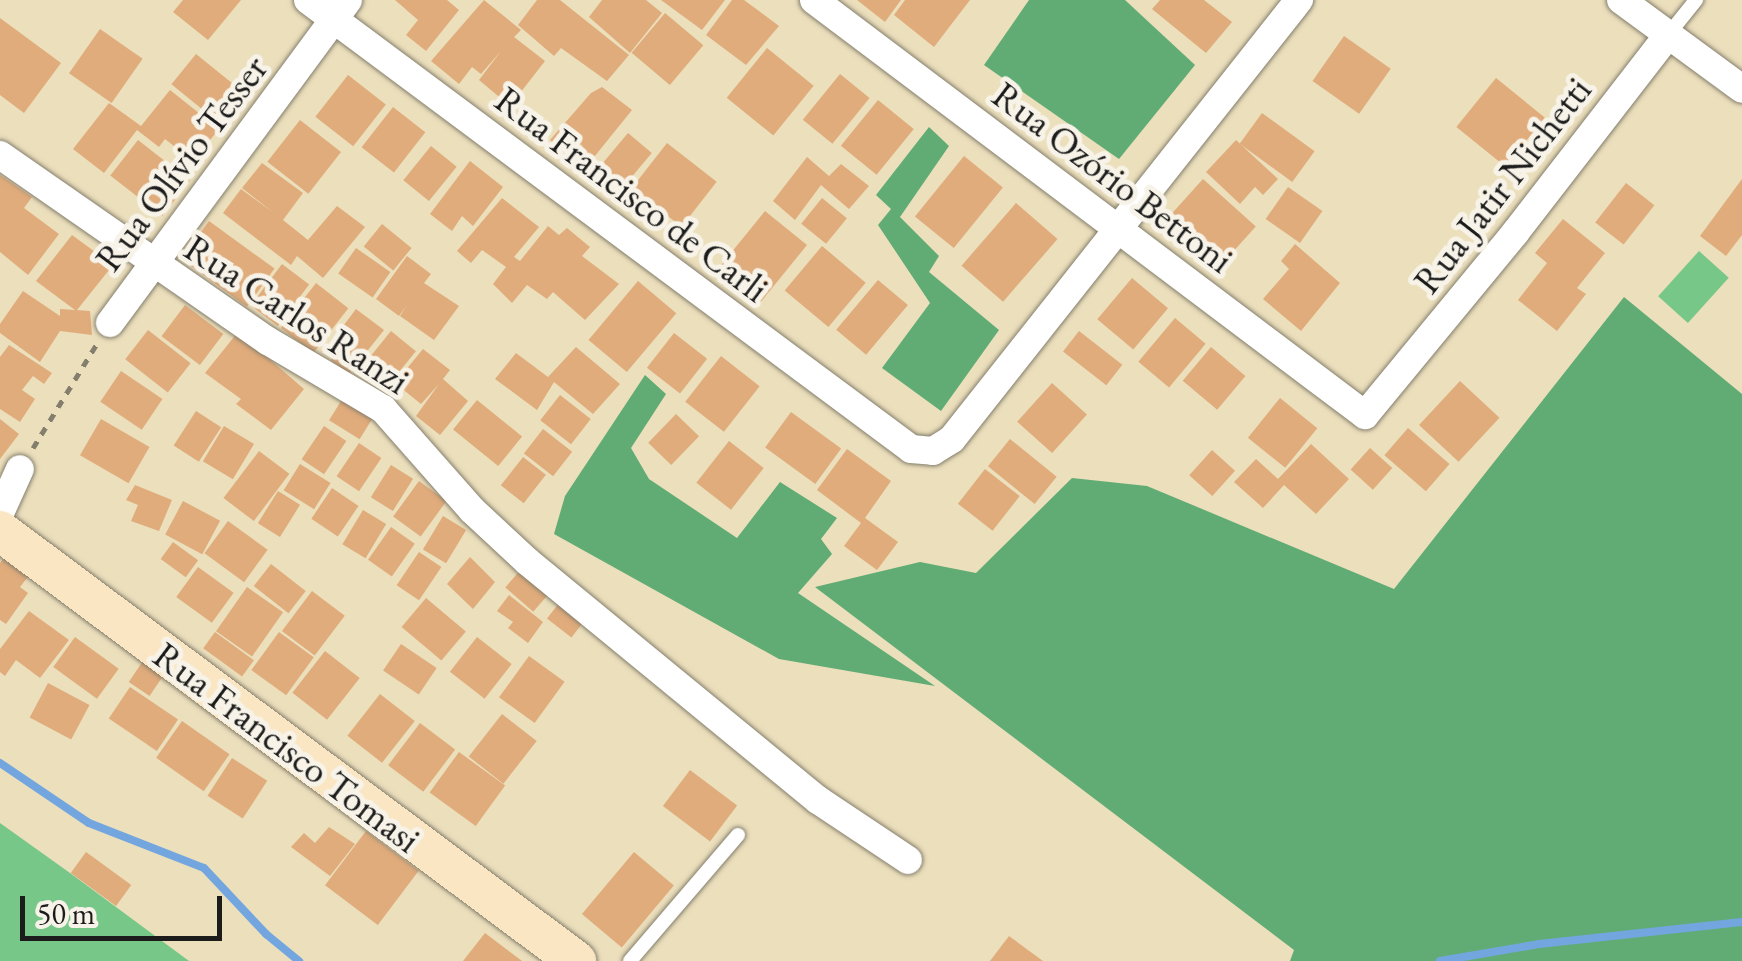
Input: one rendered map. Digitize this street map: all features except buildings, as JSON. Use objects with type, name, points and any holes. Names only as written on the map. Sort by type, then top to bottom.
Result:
[{"type":"main road","name":"Rua Francisco Tomasi","points":[[0,531],[576,961]]},
{"type":"street","name":"Rua Francisco de Carli","points":[[308,0],[341,9],[911,448],[933,450],[952,439],[1118,226]]},
{"type":"street","name":"Rua Ozório Bettoni","points":[[814,0],[1365,415]]},
{"type":"street","points":[[1118,226],[1299,0]]},
{"type":"street","points":[[1621,0],[1742,89]]},
{"type":"street","name":"Rua Olívio Tesser","points":[[110,323],[341,9]]},
{"type":"street","name":"Rua Jatir Nichetti","points":[[1365,415],[1516,232],[1668,35]]},
{"type":"street","name":"Rua Carlos Ranzi","points":[[0,155],[268,342],[383,409],[460,497],[528,562],[818,800],[908,860]]},
{"type":"street","points":[[0,514],[20,469]]},
{"type":"lane","name":"Rua Jatir Nichetti","points":[[1668,35],[1696,0]]},
{"type":"lane","points":[[630,961],[738,836]]},
{"type":"path","points":[[20,469],[110,323]]},
{"type":"green space","points":[[1029,0],[1125,0],[1195,65],[1119,159],[984,65]]},
{"type":"green space","points":[[929,127],[949,146],[900,217],[939,256],[929,272],[999,330],[941,411],[882,368],[930,303],[878,225],[891,209],[876,195]]},
{"type":"green space","points":[[1699,251],[1729,278],[1688,323],[1658,296]]},
{"type":"green space","points":[[1624,297],[1742,394],[1742,961],[1290,961],[1294,950],[815,587],[920,562],[976,573],[1072,478],[1147,486],[1394,589]]},
{"type":"green space","points":[[645,375],[666,394],[631,448],[649,479],[737,538],[780,482],[837,518],[821,539],[832,554],[798,593],[935,686],[779,659],[554,534],[565,496]]},
{"type":"green space","points":[[0,823],[70,873],[189,961],[0,961]]},
{"type":"waterway","points":[[0,763],[89,823],[204,868],[266,934],[299,961]]},
{"type":"waterway","points":[[1440,961],[1539,944],[1742,922]]}]
